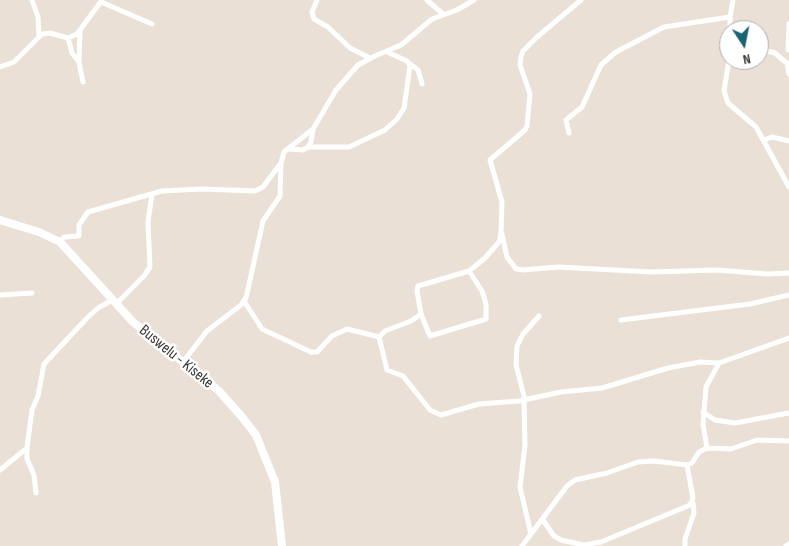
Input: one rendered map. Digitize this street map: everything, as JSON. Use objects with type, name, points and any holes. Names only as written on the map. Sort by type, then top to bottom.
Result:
[{"type":"main road","name":"Buswelu - Kiseke","points":[[0,220],[39,232],[60,242],[133,322],[219,391],[256,435],[264,453],[275,482],[282,546]]},
{"type":"street","points":[[32,0],[38,17],[39,36]]},
{"type":"street","points":[[317,0],[312,12],[314,19],[328,27],[350,48],[370,58]]},
{"type":"street","points":[[427,0],[443,14]]},
{"type":"street","points":[[289,149],[303,150],[308,147],[311,142],[313,129],[324,107],[345,78],[358,65],[401,45],[432,19],[457,10],[474,0]]},
{"type":"street","points":[[581,0],[537,36],[523,51],[520,65],[530,94],[527,126],[525,130],[490,160],[502,202],[502,233],[507,257],[516,269],[558,267],[633,272],[733,270],[767,274],[789,273]]},
{"type":"street","points":[[569,133],[566,120],[582,107],[601,65],[616,52],[664,27],[730,17],[733,0]]},
{"type":"street","points":[[0,67],[14,62],[39,36],[50,33],[68,38],[80,31],[101,1],[152,24]]},
{"type":"street","points":[[769,52],[775,53],[789,50],[789,24]]},
{"type":"street","points":[[80,31],[79,62],[83,82]]},
{"type":"street","points":[[68,38],[72,53],[79,62]]},
{"type":"street","points":[[387,52],[409,63],[418,70],[422,84]]},
{"type":"street","points":[[775,53],[788,64],[789,74]]},
{"type":"street","points":[[308,147],[349,147],[391,125],[404,108],[409,63]]},
{"type":"street","points":[[727,70],[724,91],[728,103],[756,128],[789,187]]},
{"type":"street","points":[[183,362],[208,331],[244,301],[263,221],[280,196],[281,163],[284,152],[298,144],[313,129]]},
{"type":"street","points":[[764,140],[772,137],[789,141]]},
{"type":"street","points":[[60,242],[64,237],[79,236],[79,225],[87,212],[162,191],[201,189],[255,191],[263,187],[281,163]]},
{"type":"street","points":[[36,493],[34,475],[27,459],[27,448],[32,410],[38,396],[44,364],[87,318],[98,308],[114,302],[144,276],[150,267],[148,222],[152,194]]},
{"type":"street","points":[[469,271],[482,291],[486,304],[486,319],[430,336],[421,314],[417,291],[418,286],[469,271],[493,250],[502,233]]},
{"type":"street","points":[[0,294],[32,293]]},
{"type":"street","points":[[621,320],[750,304],[789,295]]},
{"type":"street","points":[[244,301],[262,329],[311,352],[318,352],[332,336],[347,329],[379,337]]},
{"type":"street","points":[[379,337],[386,331],[411,321],[421,314]]},
{"type":"street","points":[[531,534],[520,487],[525,444],[524,400],[516,365],[517,346],[523,334],[539,316]]},
{"type":"street","points":[[379,337],[387,370],[404,376],[435,414],[441,415],[479,404],[524,400],[602,388],[668,368],[700,362],[719,363],[789,338]]},
{"type":"street","points":[[707,448],[703,412],[706,387],[719,363]]},
{"type":"street","points":[[703,412],[715,420],[735,423],[789,413]]},
{"type":"street","points":[[522,546],[543,520],[566,486],[575,480],[607,473],[638,462],[692,464],[699,452],[707,448],[731,450],[757,440],[789,441]]},
{"type":"street","points":[[0,470],[27,448]]},
{"type":"street","points":[[685,546],[685,540],[694,513],[686,465]]},
{"type":"street","points":[[543,520],[554,536],[572,543],[584,545],[606,540],[693,503]]},
{"type":"street","points":[[606,540],[607,546]]}]
